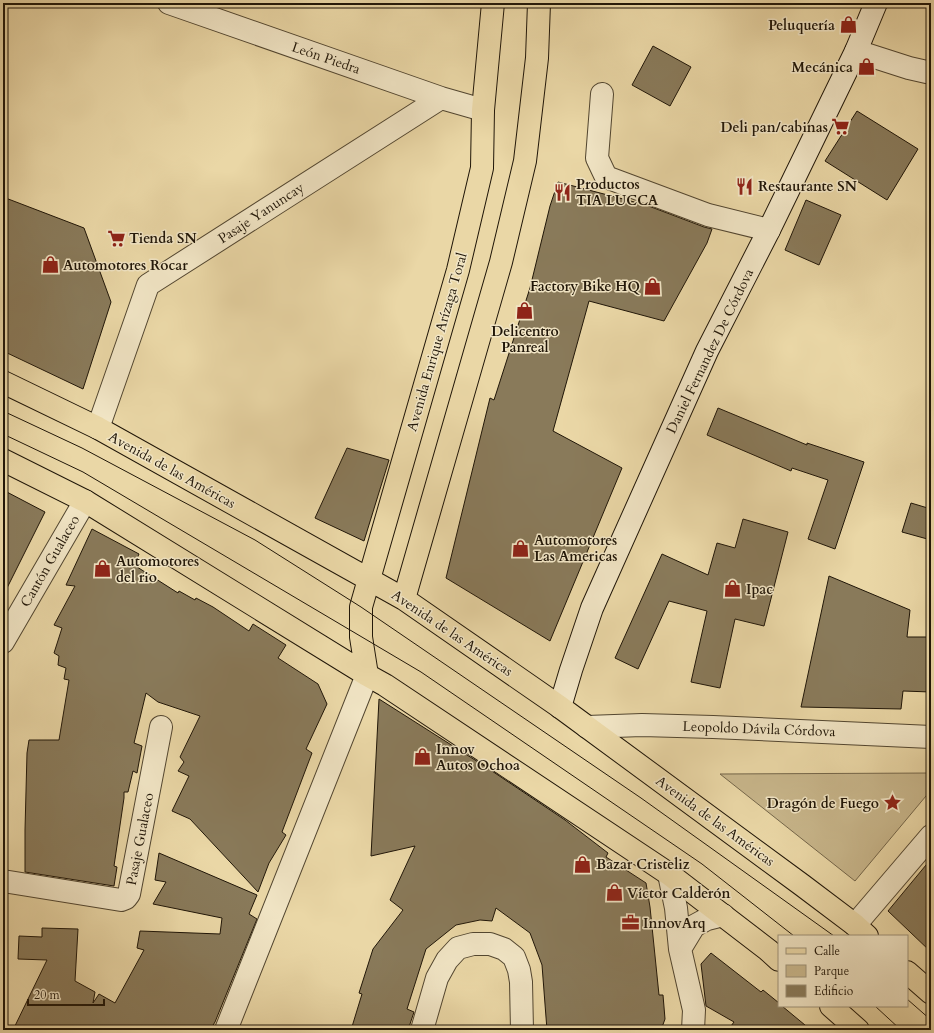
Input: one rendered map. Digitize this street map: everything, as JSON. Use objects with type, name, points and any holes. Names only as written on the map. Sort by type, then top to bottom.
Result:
[{"type":"main road","name":"Avenida Enrique Arízaga Toral","points":[[367,675],[361,637],[361,606],[370,580],[458,270],[482,168],[483,110],[493,3]]},
{"type":"main road","points":[[404,598],[501,262],[525,161],[537,58],[539,3]]},
{"type":"main road","name":"Avenida de las Américas","points":[[3,382],[98,428],[404,598],[560,707],[861,930]]},
{"type":"main road","points":[[3,460],[85,501],[367,675],[385,684],[669,874],[778,959]]},
{"type":"main road","points":[[908,973],[931,993]]},
{"type":"main road","points":[[832,1007],[858,1030]]},
{"type":"street","name":"León Piedra","points":[[169,3],[441,98],[483,110]]},
{"type":"street","name":"Daniel Fernandez De Córdova","points":[[560,707],[592,608],[707,351],[770,230],[856,51],[876,3]]},
{"type":"street","points":[[856,51],[909,68],[931,73]]},
{"type":"street","points":[[602,94],[597,158],[606,177],[708,215],[770,230]]},
{"type":"street","name":"Pasaje Yanuncay","points":[[98,428],[148,285],[441,98]]},
{"type":"street","name":"Cantón Gualaceo","points":[[3,642],[85,501]]},
{"type":"street","points":[[226,1030],[367,675]]},
{"type":"street","name":"Leopoldo Dávila Córdova","points":[[587,727],[642,725],[713,727],[931,737]]},
{"type":"street","name":"Pasaje Gualaceo","points":[[3,881],[121,900],[126,898],[129,894],[161,727]]},
{"type":"street","points":[[861,930],[931,836]]},
{"type":"street","points":[[669,874],[676,908],[680,949],[694,1010],[693,1030]]},
{"type":"street","points":[[680,949],[694,926],[707,919],[723,915]]},
{"type":"street","points":[[422,1030],[437,978],[447,960],[458,948],[473,944],[490,944],[504,949],[514,957],[519,970],[521,982],[522,1030]]},
{"type":"green space","points":[[931,773],[931,790],[855,881],[720,774]]},
{"type":"building","points":[[653,46],[691,67],[670,106],[632,85]]},
{"type":"building","points":[[857,111],[918,149],[887,200],[825,161]]},
{"type":"building","points":[[558,182],[646,205],[712,229],[707,243],[664,321],[589,301],[553,431],[622,468],[550,641],[446,578],[490,398],[494,400],[530,288],[550,206]]},
{"type":"building","name":"Automotores Rocar","points":[[3,197],[84,228],[111,302],[83,389],[3,351]]},
{"type":"building","points":[[806,200],[841,215],[819,265],[785,250]]},
{"type":"building","points":[[718,408],[807,445],[807,443],[864,462],[835,549],[808,539],[828,480],[792,468],[791,471],[707,435]]},
{"type":"building","points":[[347,448],[389,460],[364,541],[315,518]]},
{"type":"building","points":[[3,490],[45,512],[3,596]]},
{"type":"building","points":[[911,503],[931,509],[931,540],[902,532]]},
{"type":"building","points":[[743,519],[788,532],[764,626],[735,619],[720,688],[691,682],[707,611],[669,601],[638,669],[615,658],[662,554],[708,575],[717,543],[735,548]]},
{"type":"building","points":[[92,529],[139,554],[134,565],[178,593],[179,591],[195,600],[196,598],[213,607],[249,631],[253,624],[286,645],[278,658],[318,684],[327,704],[306,749],[312,753],[282,832],[286,835],[269,863],[258,892],[190,819],[172,811],[189,776],[178,771],[184,762],[180,757],[200,716],[158,702],[146,693],[134,743],[142,746],[137,773],[133,771],[128,792],[124,792],[114,866],[117,867],[114,886],[25,872],[27,753],[29,740],[59,740],[69,680],[64,679],[66,668],[58,665],[59,656],[54,653],[62,628],[54,625],[75,586],[66,585]]},
{"type":"building","points":[[829,576],[910,610],[907,637],[931,637],[931,692],[903,691],[901,709],[801,707]]},
{"type":"building","points":[[379,699],[486,767],[565,820],[608,853],[606,857],[646,883],[650,907],[659,995],[663,995],[665,1019],[661,1030],[547,1030],[542,965],[530,933],[496,908],[492,921],[480,920],[456,925],[426,949],[407,1009],[414,1012],[408,1030],[351,1030],[362,994],[359,993],[373,949],[403,910],[390,900],[415,846],[371,856]]},
{"type":"building","points":[[159,853],[257,895],[249,914],[257,919],[215,1022],[210,1030],[13,1030],[47,960],[18,959],[19,936],[42,937],[42,928],[78,929],[75,981],[95,992],[93,1003],[99,994],[115,1003],[144,950],[137,948],[140,931],[220,934],[222,918],[153,904],[166,882],[155,880]]},
{"type":"building","points":[[931,859],[931,952],[888,911]]},
{"type":"building","points":[[711,953],[761,992],[763,990],[778,1002],[778,1007],[783,1007],[811,1030],[728,1030],[734,1022],[706,1006],[701,964]]},
{"type":"tram line","points":[[3,411],[82,448],[255,540],[361,607],[641,798],[833,935]]},
{"type":"tram line","points":[[3,434],[83,472],[421,672],[702,864],[793,935]]},
{"type":"tram line","points":[[908,1000],[931,1020]]},
{"type":"tram line","points":[[876,1007],[901,1030]]},
{"type":"place","name":"Peluquería","points":[[848,25]]},
{"type":"place","name":"Mecánica","points":[[866,67]]},
{"type":"place","name":"Deli pan/cabinas","points":[[841,127]]},
{"type":"place","name":"Restaurante SN","points":[[745,186]]},
{"type":"place","name":"Productos TIA LUCCA","points":[[563,192]]},
{"type":"place","name":"Tienda SN","points":[[116,238]]},
{"type":"place","name":"Automotores Rocar","points":[[50,265]]},
{"type":"place","name":"Factory Bike HQ","points":[[653,286]]},
{"type":"place","name":"Delicentro Panreal","points":[[525,311]]},
{"type":"place","name":"Automotores Las Americas","points":[[521,548]]},
{"type":"place","name":"Automotores del rio","points":[[103,569]]},
{"type":"place","name":"Ipac","points":[[733,589]]},
{"type":"place","name":"Innov Autos Ochoa","points":[[423,757]]},
{"type":"place","name":"Dragón de Fuego","points":[[892,803]]},
{"type":"place","name":"Bazar Cristeliz","points":[[583,864]]},
{"type":"place","name":"Víctor Calderón","points":[[614,893]]},
{"type":"place","name":"InnovArq","points":[[630,923]]}]
